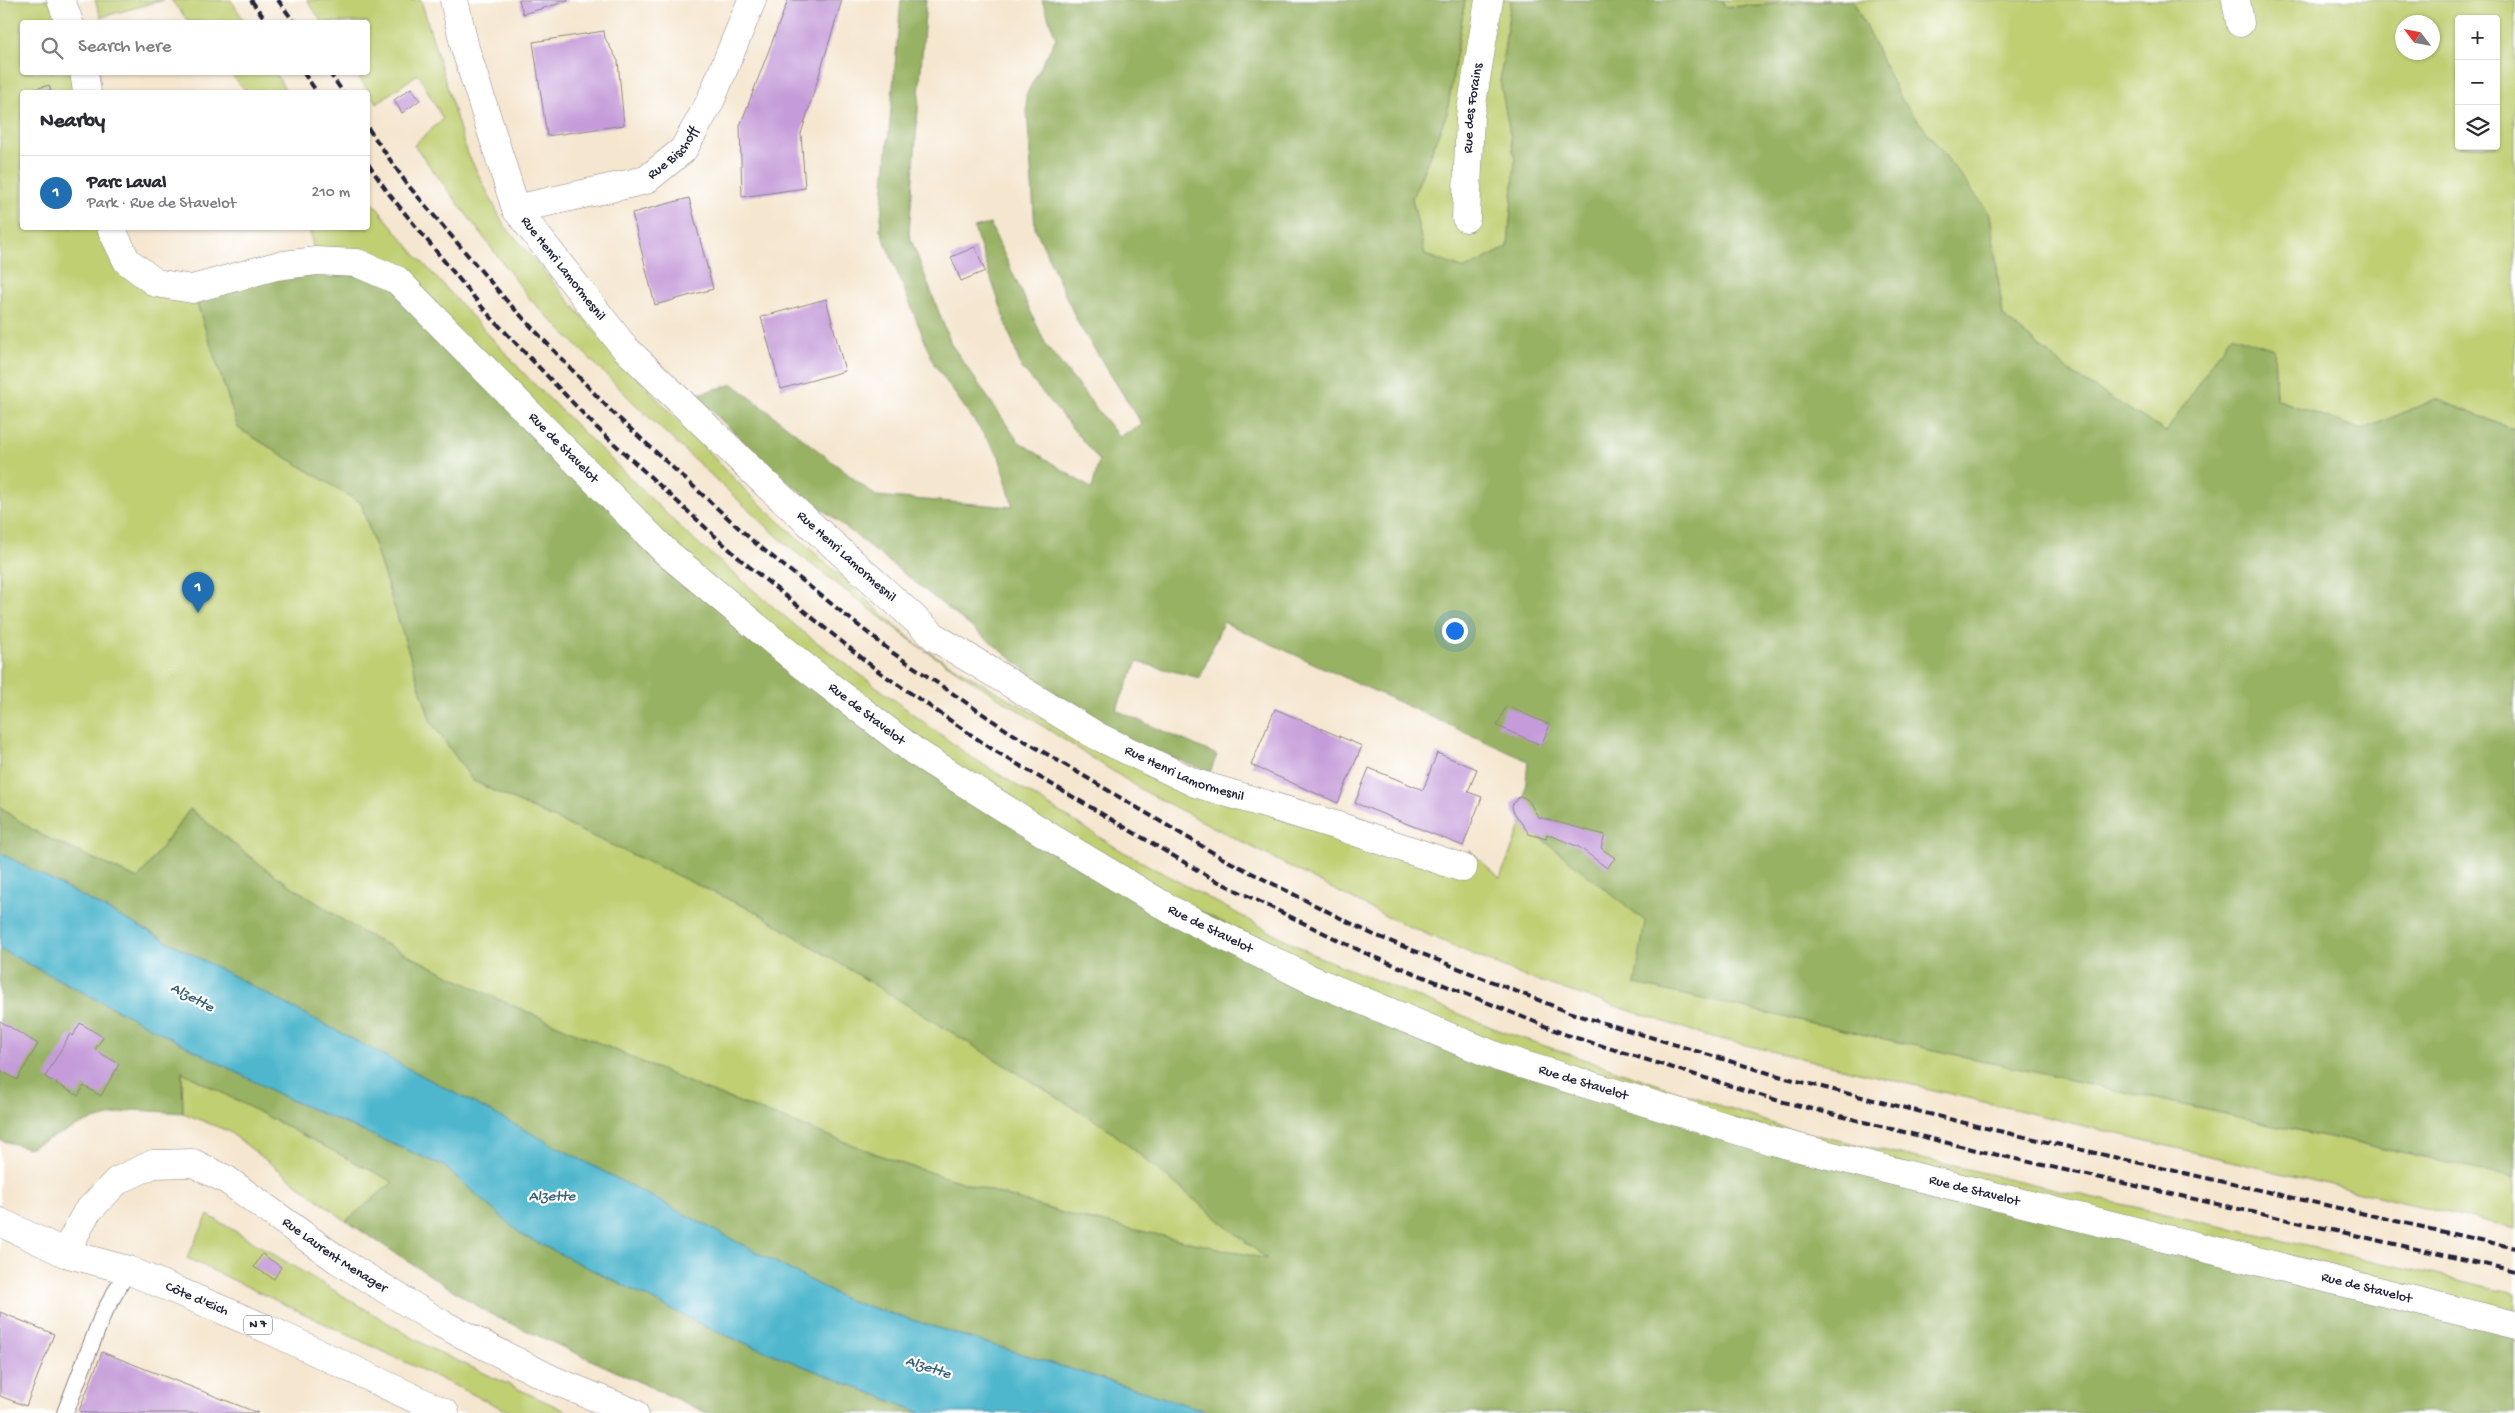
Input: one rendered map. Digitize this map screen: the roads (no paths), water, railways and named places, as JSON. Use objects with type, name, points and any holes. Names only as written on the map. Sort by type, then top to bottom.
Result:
[{"type":"street","points":[[61,0],[68,20]]},
{"type":"street","name":"Rue Henri Lamormesnil","points":[[454,0],[465,48],[516,209],[624,348],[766,484],[936,638],[1097,736],[1195,783],[1338,826],[1463,868]]},
{"type":"street","name":"Rue Bischoff","points":[[516,209],[646,180],[684,150],[710,102],[752,0]]},
{"type":"street","name":"Rue des Forains","points":[[1466,218],[1470,116],[1488,0]]},
{"type":"street","points":[[84,75],[87,90]]},
{"type":"street","name":"Rue de Stavelot","points":[[112,230],[127,261],[156,283],[192,289],[276,266],[316,261],[357,263],[397,280],[666,552],[800,663],[914,751],[1055,840],[1173,911],[1308,978],[1498,1057],[1772,1141],[2515,1326]]},
{"type":"street","name":"Rue Laurent Menager","points":[[65,1253],[86,1213],[117,1180],[153,1164],[193,1163],[227,1180],[338,1260],[442,1324],[553,1380],[634,1413]]},
{"type":"street","name":"Côte d'Eich","points":[[0,1222],[65,1253],[128,1270],[272,1331],[445,1413]]},
{"type":"lane","points":[[65,1413],[104,1314],[128,1270]]},
{"type":"water","name":"Alzette","points":[[0,853],[847,1300],[1213,1413],[921,1413],[715,1331],[522,1235],[444,1166],[288,1099],[0,949]]},
{"type":"railway","points":[[251,0],[266,20]]},
{"type":"railway","points":[[278,0],[293,20]]},
{"type":"railway","points":[[305,75],[316,90]]},
{"type":"railway","points":[[331,75],[342,90]]},
{"type":"railway","points":[[370,131],[407,184],[506,300],[611,411],[754,542],[893,653],[1008,731],[1222,858],[1372,934],[1571,1013],[1782,1077],[1981,1127],[2515,1248]]},
{"type":"railway","points":[[370,167],[389,194],[487,313],[596,427],[741,560],[878,671],[995,751],[1211,878],[1365,953],[1567,1035],[1776,1100],[1976,1150],[2515,1271]]},
{"type":"place","name":"Parc Laval","points":[[198,613]]}]
